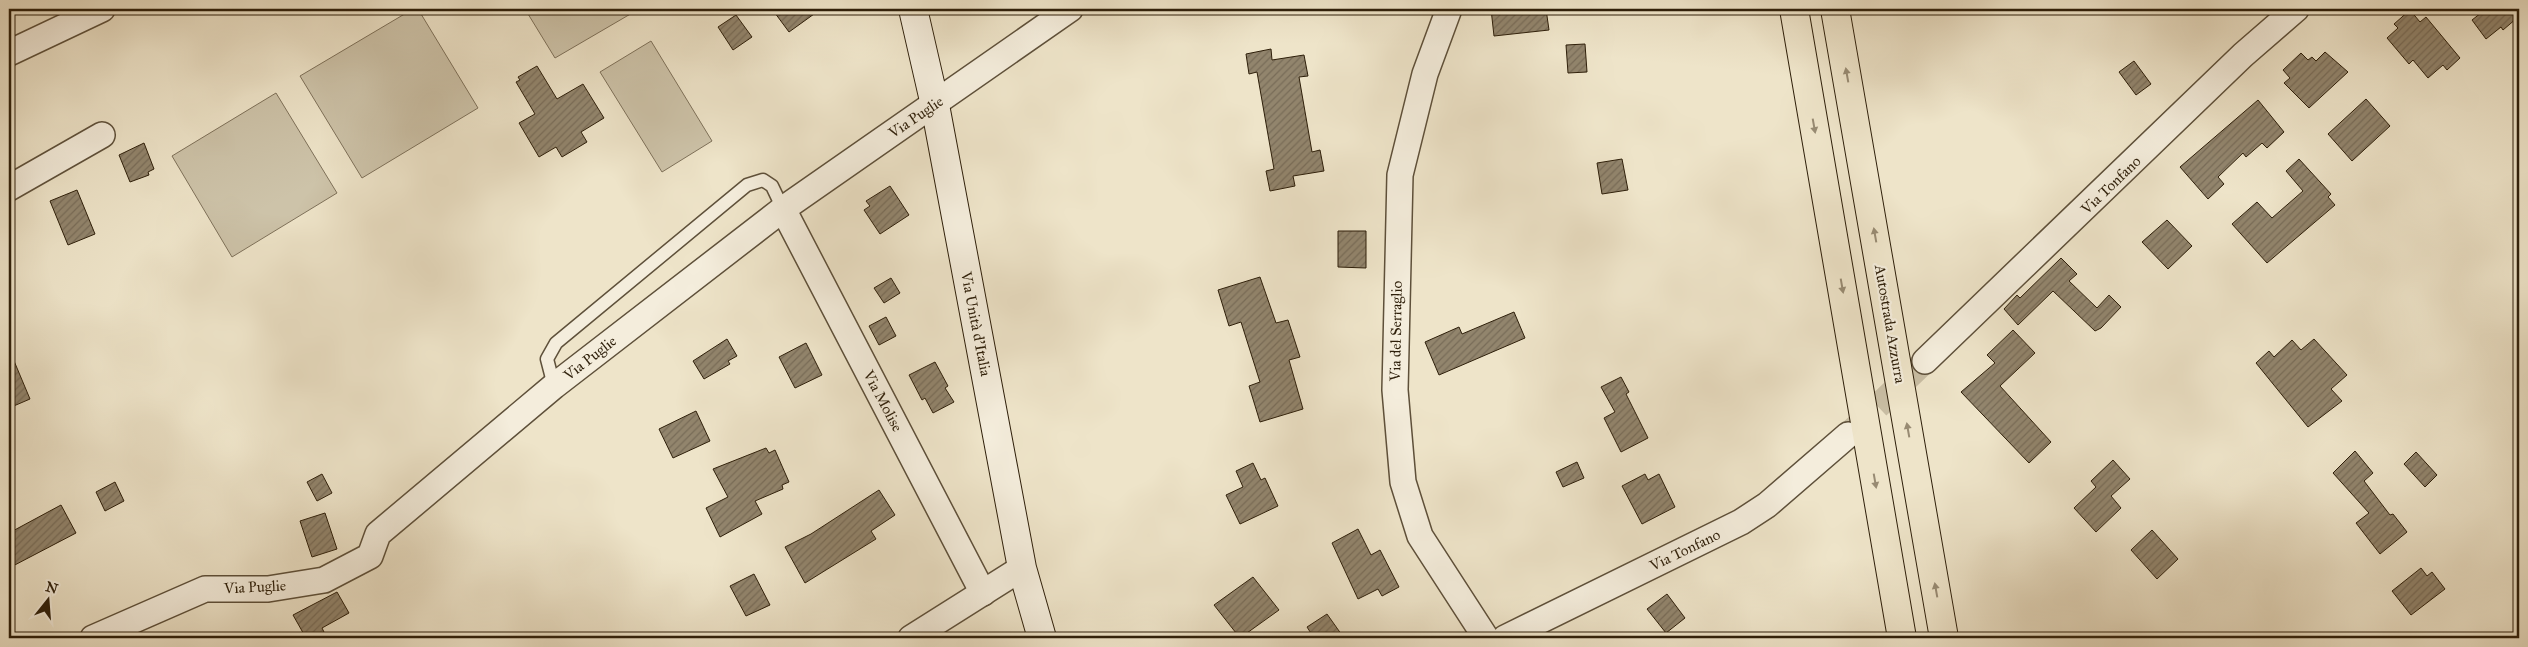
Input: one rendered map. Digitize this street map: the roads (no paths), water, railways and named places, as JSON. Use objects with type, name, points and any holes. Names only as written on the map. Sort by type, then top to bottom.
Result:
[{"type":"highway","points":[[1794,9],[1902,638]]},
{"type":"highway","name":"Autostrada Azzurra","points":[[1835,9],[1944,638]]},
{"type":"main road","name":"Via Unità d'Italia","points":[[913,9],[935,105],[1022,568],[1042,638]]},
{"type":"street","points":[[9,53],[102,9]]},
{"type":"street","name":"Via Puglie","points":[[92,638],[205,589],[268,589],[324,580],[370,556],[378,534],[554,386],[782,209],[935,105],[1070,9]]},
{"type":"street","name":"Via del Serraglio","points":[[1449,9],[1425,74],[1400,175],[1395,390],[1404,482],[1420,536],[1486,638]]},
{"type":"street","name":"Via Tonfano","points":[[1925,361],[2243,55],[2296,9]]},
{"type":"street","points":[[9,188],[102,135]]},
{"type":"street","name":"Via Molise","points":[[782,209],[983,592]]},
{"type":"street","name":"Via Tonfano","points":[[1505,638],[1741,522],[1767,505],[1848,435]]},
{"type":"street","points":[[911,638],[1022,568]]},
{"type":"lane","points":[[554,386],[547,359],[556,343],[747,185],[763,180],[772,186],[782,209]]},
{"type":"tunnel","points":[[1851,432],[1925,361]]}]
